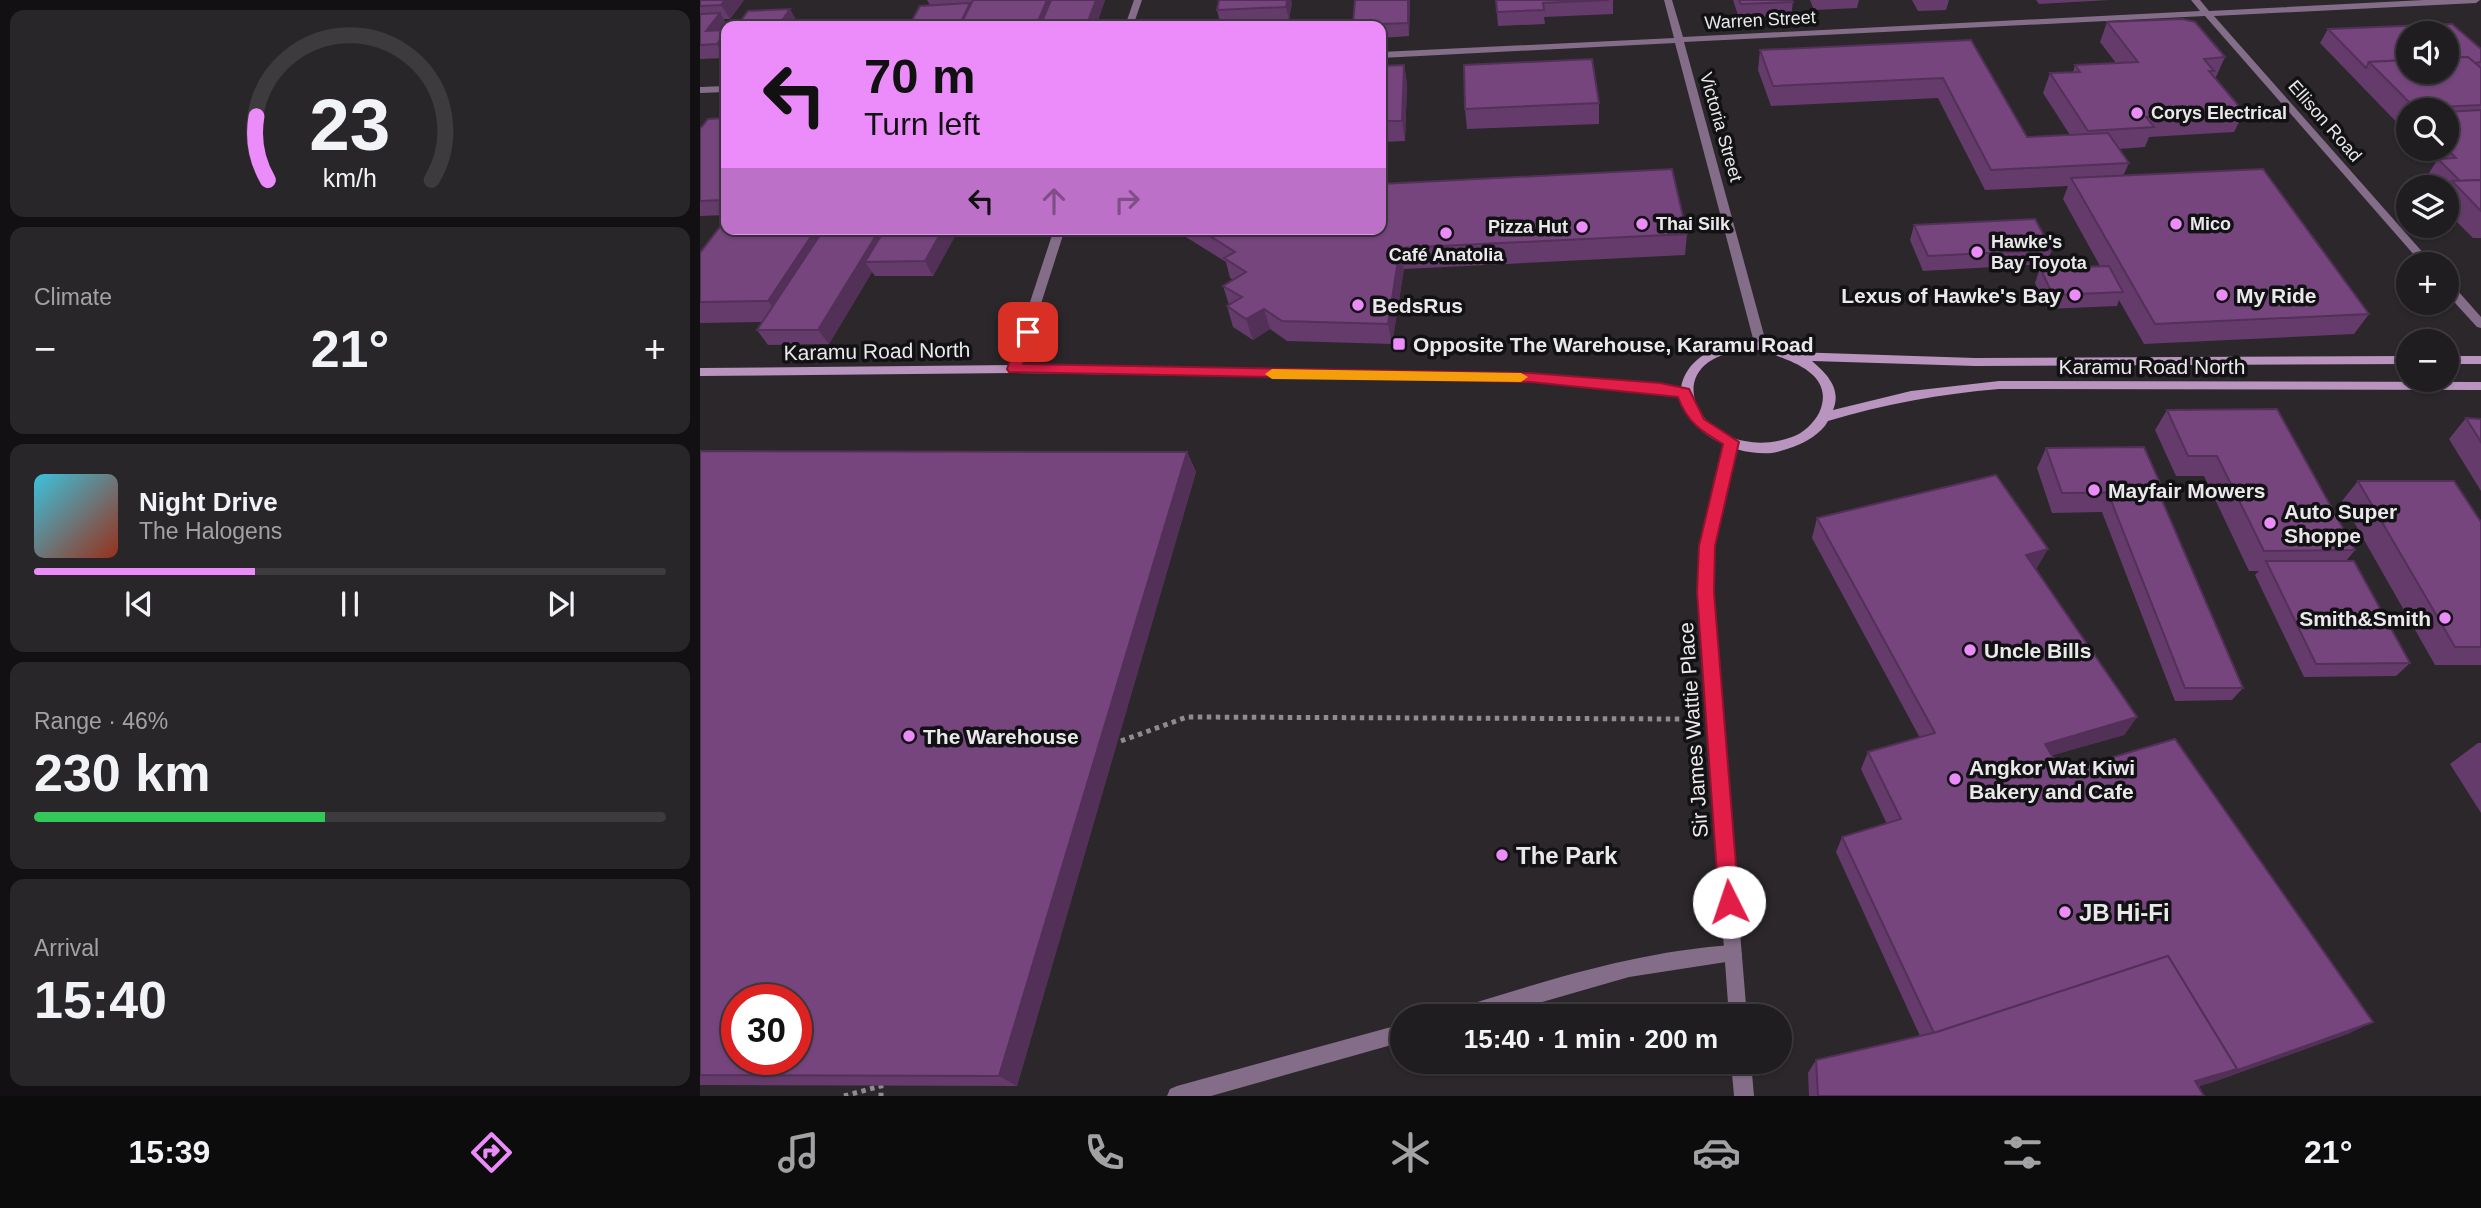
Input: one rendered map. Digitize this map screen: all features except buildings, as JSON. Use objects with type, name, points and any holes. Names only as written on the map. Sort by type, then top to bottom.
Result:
[{"type":"main road","points":[[1760,346],[1794,356],[1818,372],[1829,387],[1831,406],[1824,423],[1807,437],[1785,445],[1758,447],[1731,442],[1699,422],[1690,409],[1684,393],[1690,374],[1706,357],[1731,347],[1760,346]]},
{"type":"main road","name":"Karamu Road North","points":[[1794,356],[1975,362],[2396,360]]},
{"type":"main road","points":[[2459,360],[2481,360]]},
{"type":"main road","name":"Karamu Road North","points":[[700,372],[1014,369],[1530,377],[1660,388],[1684,393]]},
{"type":"main road","name":"Karamu Road North","points":[[1826,417],[1872,402],[1955,388],[1999,385],[2481,386]]},
{"type":"street","points":[[1131,21],[1138,0]]},
{"type":"street","name":"Victoria Street","points":[[1668,0],[1738,254],[1760,346]]},
{"type":"street","name":"Ellison Road","points":[[2195,0],[2417,252]]},
{"type":"street","name":"Warren Street","points":[[1386,55],[2476,0]]},
{"type":"street","points":[[700,90],[721,89]]},
{"type":"street","points":[[1014,369],[1058,235]]},
{"type":"street","points":[[2459,299],[2481,324]]},
{"type":"street","name":"Sir James Wattie Place","points":[[1731,442],[1707,546],[1705,592],[1737,1004]]},
{"type":"street","points":[[1504,1004],[1620,971],[1693,955],[1733,954]]},
{"type":"street","points":[[1177,1096],[1390,1036]]},
{"type":"street","points":[[1742,1074],[1744,1096]]},
{"type":"path","points":[[1121,741],[1188,717],[1715,719]]},
{"type":"path","points":[[844,1096],[881,1086],[881,1096]]},
{"type":"slow traffic","points":[[1272,374],[1521,377]]},
{"type":"place","name":"Corys Electrical","points":[[2137,113]]},
{"type":"place","name":"Thai Silk","points":[[1642,224]]},
{"type":"place","name":"Mico","points":[[2176,224]]},
{"type":"place","name":"Pizza Hut","points":[[1582,227]]},
{"type":"place","name":"Café Anatolia","points":[[1446,233]]},
{"type":"place","name":"Hawke's Bay Toyota","points":[[1977,252]]},
{"type":"place","name":"Lexus of Hawke's Bay","points":[[2075,295]]},
{"type":"place","name":"My Ride","points":[[2222,295]]},
{"type":"place","name":"BedsRus","points":[[1358,305]]},
{"type":"place","name":"Opposite The Warehouse, Karamu Road","points":[[1399,344]]},
{"type":"place","name":"Mayfair Mowers","points":[[2094,490]]},
{"type":"place","name":"Auto Super Shoppe","points":[[2270,523]]},
{"type":"place","name":"Smith&Smith","points":[[2445,618]]},
{"type":"place","name":"Uncle Bills","points":[[1970,650]]},
{"type":"place","name":"The Warehouse","points":[[909,736]]},
{"type":"place","name":"Angkor Wat Kiwi Bakery and Cafe","points":[[1955,779]]},
{"type":"place","name":"The Park","points":[[1502,855]]},
{"type":"place","name":"JB Hi-Fi","points":[[2065,912]]},
{"type":"route","points":[[1028,332],[1014,369],[1530,377],[1660,388],[1684,393],[1699,422],[1731,442],[1707,546],[1705,592],[1729,902]]}]
